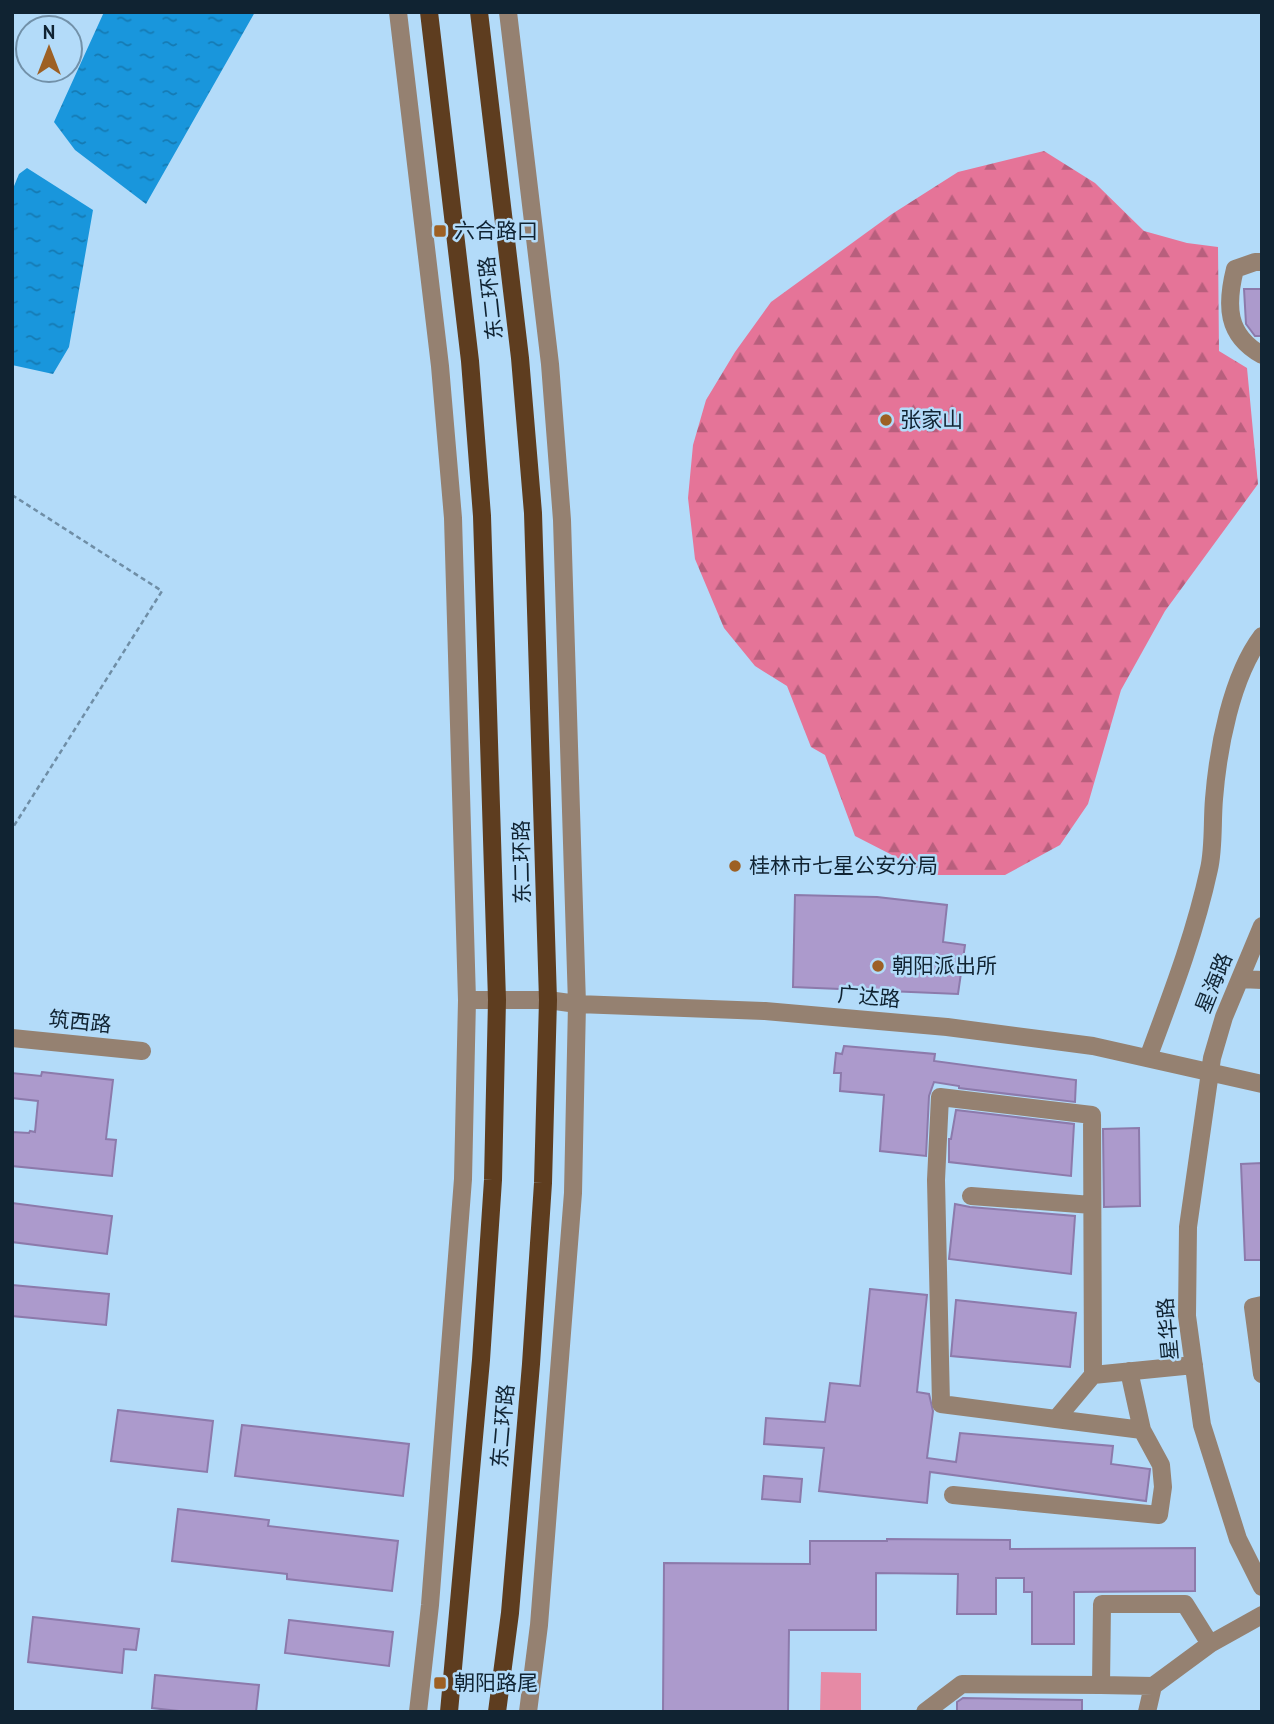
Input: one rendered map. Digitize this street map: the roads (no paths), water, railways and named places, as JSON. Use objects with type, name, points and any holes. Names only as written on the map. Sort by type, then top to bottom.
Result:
[{"type":"main road","name":"东二环路","points":[[429,12],[467,335],[482,516],[497,1000],[493,1180],[481,1360],[449,1712]]},
{"type":"main road","name":"东二环路","points":[[480,12],[520,358],[533,513],[548,1000],[543,1182],[532,1350],[510,1613],[497,1712]]},
{"type":"street","points":[[398,12],[440,366],[453,518],[467,1000],[463,1179],[433,1564],[418,1712]]},
{"type":"street","points":[[508,12],[550,364],[562,520],[577,1004],[573,1193],[542,1583],[528,1712]]},
{"type":"street","points":[[1262,262],[1255,261],[1235,269],[1229,291],[1231,316],[1237,334],[1247,347],[1262,355]]},
{"type":"street","points":[[1148,1058],[1186,956],[1210,866],[1214,795],[1240,675],[1262,636]]},
{"type":"street","name":"星海路","points":[[1211,1065],[1224,1017],[1262,926]]},
{"type":"street","points":[[1240,979],[1262,980]]},
{"type":"street","name":"广达路","points":[[467,1000],[548,1000],[577,1004],[765,1011],[947,1027],[1211,1065],[1262,1084]]},
{"type":"street","name":"筑西路","points":[[12,1038],[142,1051]]},
{"type":"street","name":"星华路","points":[[1211,1065],[1188,1227],[1187,1316],[1202,1425],[1238,1539],[1262,1587]]},
{"type":"street","points":[[1056,1419],[1093,1375],[1092,1115],[940,1097],[936,1180],[941,1404],[1056,1419],[1142,1430]]},
{"type":"street","points":[[971,1196],[1092,1205]]},
{"type":"street","points":[[1262,1305],[1253,1307],[1262,1374]]},
{"type":"street","points":[[1093,1375],[1194,1364]]},
{"type":"street","points":[[953,1495],[1159,1515],[1163,1487],[1161,1465],[1142,1430],[1129,1371]]},
{"type":"street","points":[[1101,1685],[1102,1604],[1185,1604],[1210,1644]]},
{"type":"street","points":[[925,1712],[962,1684],[1153,1686],[1210,1644],[1262,1615]]},
{"type":"street","points":[[1147,1712],[1153,1686]]},
{"type":"water","points":[[104,12],[255,12],[146,204],[75,150],[54,122],[71,84],[84,84],[84,56]]},
{"type":"water","points":[[27,168],[93,210],[69,347],[53,374],[12,365],[12,191],[19,174]]},
{"type":"place","name":"六合路口","points":[[440,231]]},
{"type":"place","name":"张家山","points":[[886,420]]},
{"type":"place","name":"桂林市七星公安分局","points":[[735,866]]},
{"type":"place","name":"朝阳派出所","points":[[878,966]]},
{"type":"place","name":"朝阳路尾","points":[[440,1683]]}]
